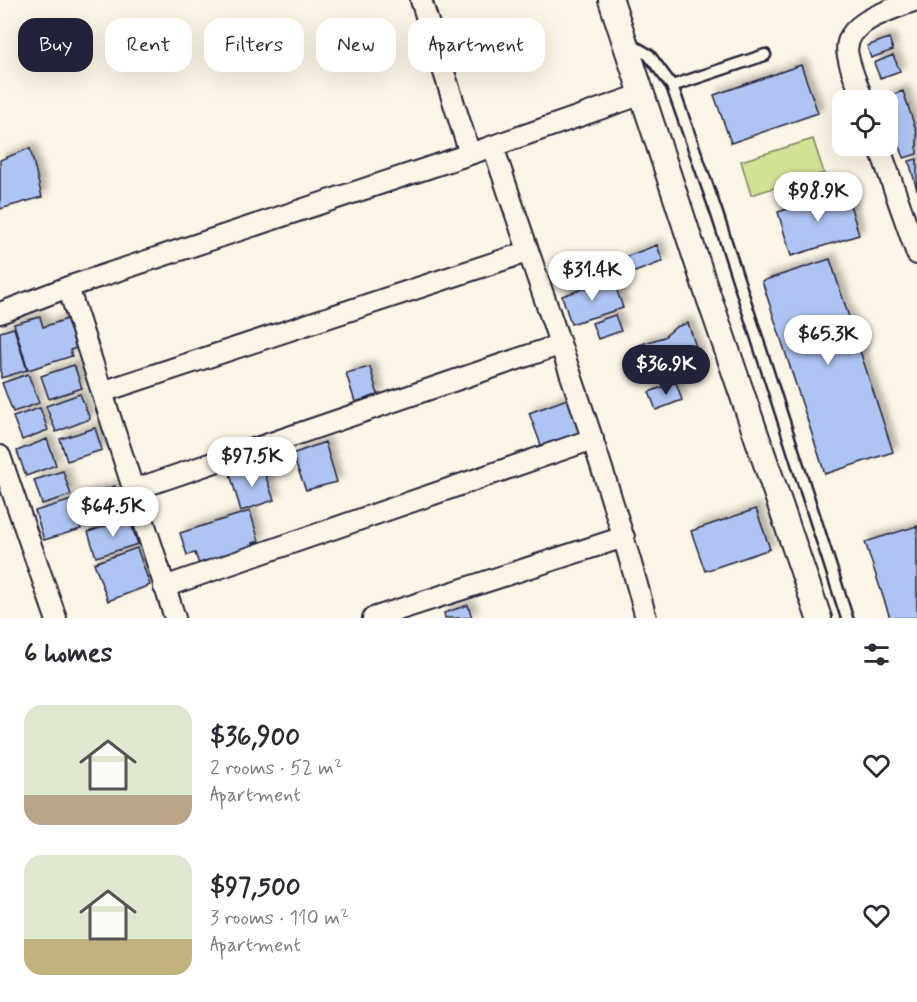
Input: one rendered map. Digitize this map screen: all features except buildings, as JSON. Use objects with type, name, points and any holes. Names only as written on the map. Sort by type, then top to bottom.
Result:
[{"type":"street","points":[[421,0],[470,154]]},
{"type":"street","points":[[611,0],[706,289],[819,618]]},
{"type":"street","points":[[860,90],[848,55],[847,43],[852,32],[862,23],[916,0]]},
{"type":"street","points":[[0,313],[68,287],[470,154],[643,94]]},
{"type":"street","points":[[493,146],[624,537],[646,618]]},
{"type":"street","points":[[883,156],[917,254]]},
{"type":"street","points":[[102,392],[527,252]]},
{"type":"street","points":[[68,287],[175,618]]},
{"type":"street","points":[[133,490],[559,345]]},
{"type":"street","points":[[164,587],[592,439]]},
{"type":"street","points":[[0,456],[56,618]]},
{"type":"street","points":[[373,618],[624,537]]},
{"type":"lane","points":[[626,42],[649,55],[672,86],[717,214],[847,618]]},
{"type":"lane","points":[[672,86],[765,55]]},
{"type":"green space","points":[[813,139],[824,173],[751,195],[741,161]]}]
